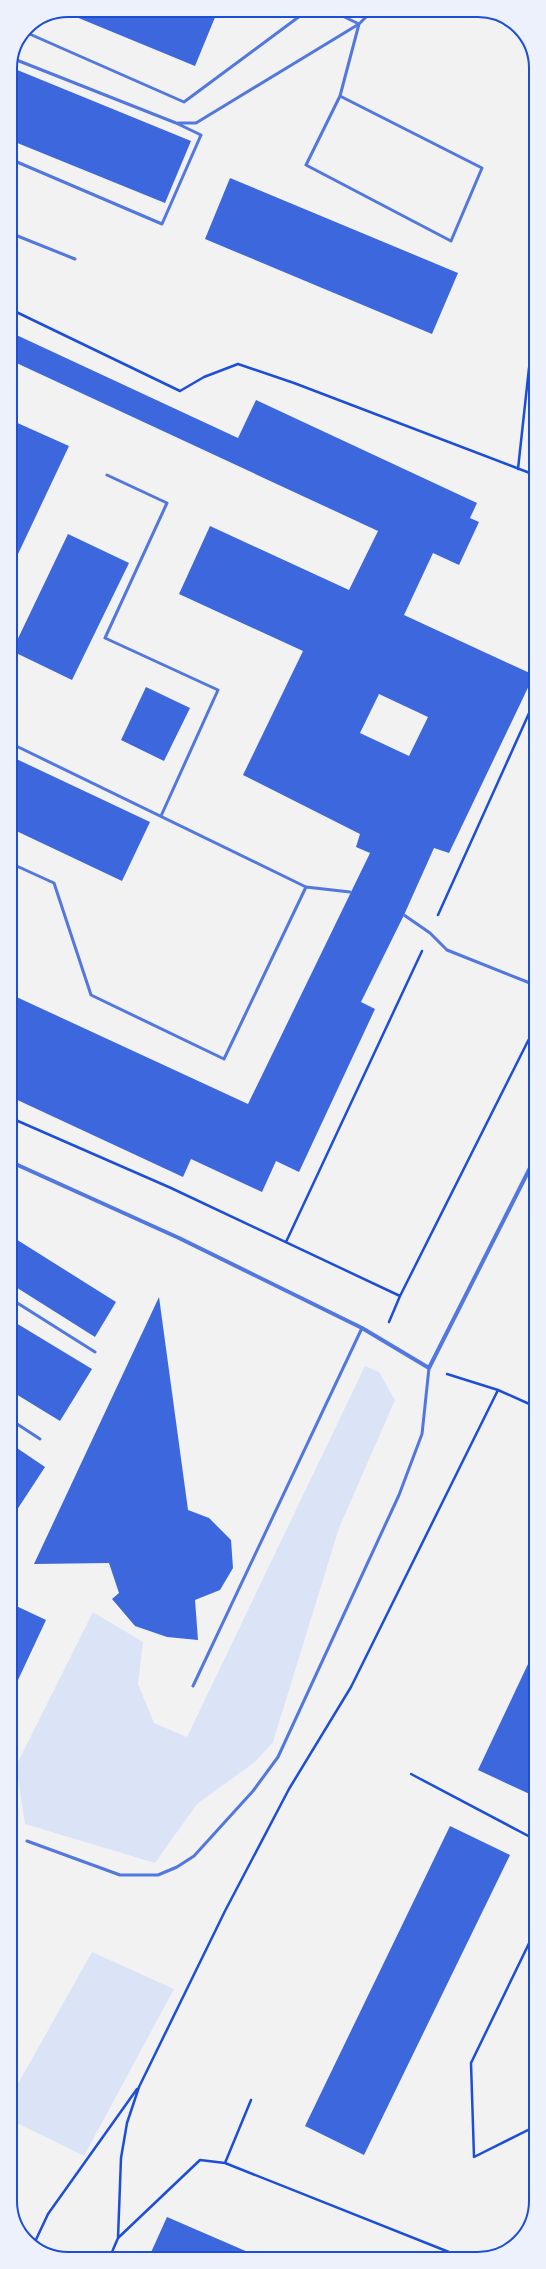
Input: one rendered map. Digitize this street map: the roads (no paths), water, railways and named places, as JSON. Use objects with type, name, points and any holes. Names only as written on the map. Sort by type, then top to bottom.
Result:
[{"type":"street","points":[[17,1165],[179,1238],[362,1328],[383,1339],[429,1368],[529,1172]]},
{"type":"lane","points":[[30,34],[184,102],[299,17]]},
{"type":"lane","points":[[344,17],[359,24]]},
{"type":"lane","points":[[176,123],[196,122],[359,24],[366,17]]},
{"type":"lane","points":[[340,96],[482,168],[451,241],[306,165],[340,96],[359,24]]},
{"type":"lane","points":[[17,162],[162,224],[201,135],[176,123],[18,60]]},
{"type":"lane","points":[[17,236],[75,259]]},
{"type":"lane","points":[[107,475],[167,503],[105,638],[218,690],[161,816]]},
{"type":"lane","points":[[17,746],[306,887],[350,892]]},
{"type":"lane","points":[[17,866],[54,883],[91,995],[224,1059],[306,887]]},
{"type":"lane","points":[[404,915],[430,933],[447,950],[529,983]]},
{"type":"lane","points":[[17,1303],[95,1352]]},
{"type":"lane","points":[[193,1686],[362,1328]]},
{"type":"lane","points":[[27,1841],[120,1875],[158,1875],[177,1867],[194,1856],[253,1791],[278,1757],[399,1495],[422,1434],[429,1368]]},
{"type":"lane","points":[[17,1424],[40,1439]]}]
